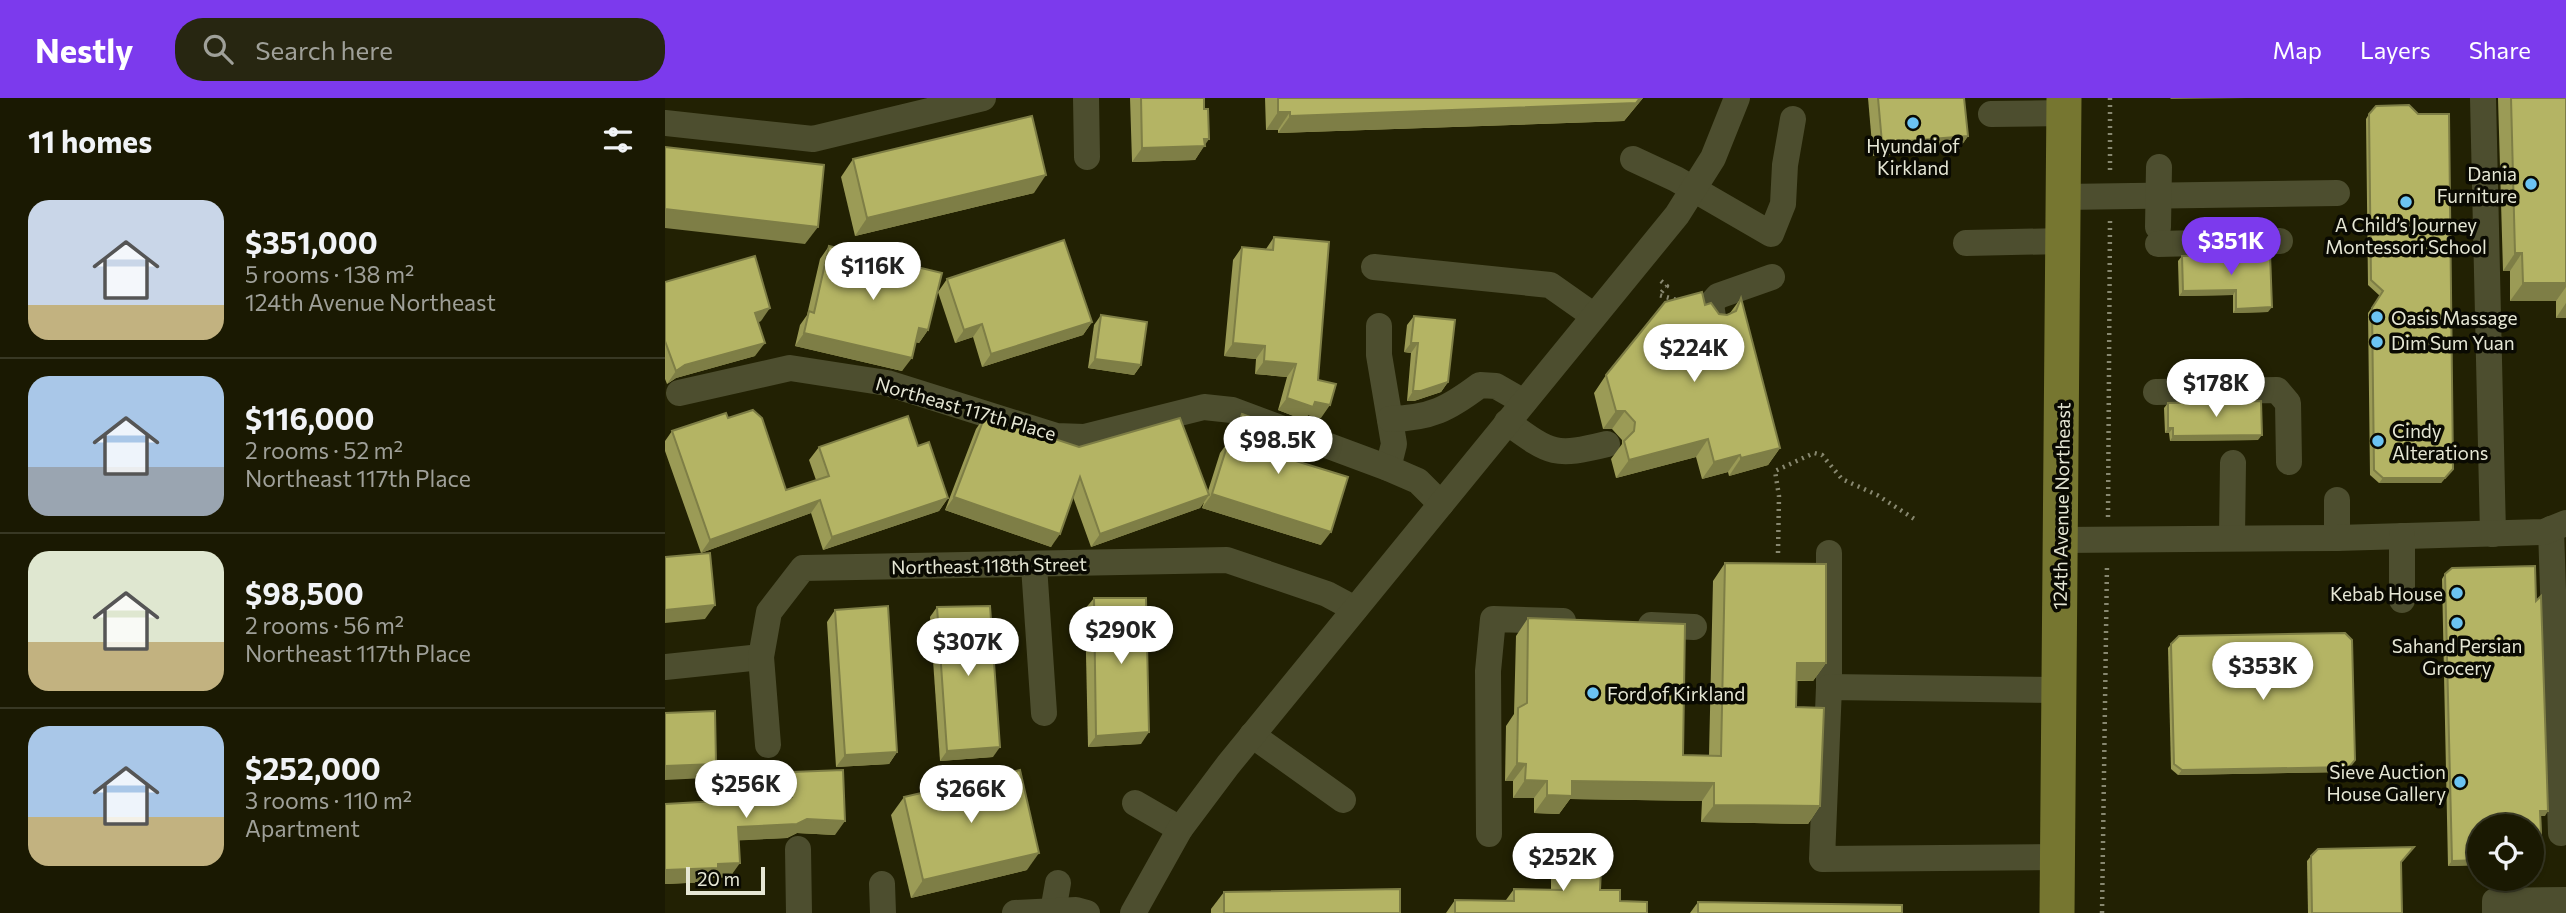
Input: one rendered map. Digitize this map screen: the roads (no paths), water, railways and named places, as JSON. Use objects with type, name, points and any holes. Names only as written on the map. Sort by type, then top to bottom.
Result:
[{"type":"main road","name":"124th Avenue Northeast","points":[[2057,913],[2064,105]]},
{"type":"street","points":[[665,123],[813,139],[983,98]]},
{"type":"street","points":[[1086,98],[1087,157]]},
{"type":"street","points":[[1133,913],[1180,829],[1252,735],[1677,215],[1713,158],[1737,98]]},
{"type":"street","points":[[2483,98],[2493,534]]},
{"type":"street","points":[[1991,114],[2064,105]]},
{"type":"street","points":[[1633,159],[1694,189],[1771,234],[1783,204],[1785,165],[1793,119]]},
{"type":"street","points":[[2159,167],[2158,236],[2280,241]]},
{"type":"street","points":[[2063,197],[2337,193]]},
{"type":"street","points":[[1966,243],[2063,241]]},
{"type":"street","points":[[1374,267],[1550,285],[1594,316]]},
{"type":"street","points":[[1713,317],[1711,304],[1718,296],[1772,277]]},
{"type":"street","points":[[1379,326],[1380,355],[1394,444],[1388,468]]},
{"type":"street","name":"Northeast 117th Place","points":[[679,393],[790,368],[887,383],[1056,436],[1084,437],[1185,410],[1218,409],[1263,419],[1388,468],[1418,481],[1441,504]]},
{"type":"street","points":[[1390,419],[1428,416],[1449,409],[1480,385],[1496,386],[1533,441],[1566,454],[1607,444]]},
{"type":"street","points":[[2155,392],[2277,390],[2288,403],[2289,462]]},
{"type":"street","points":[[2232,537],[2233,463]]},
{"type":"street","points":[[2337,500],[2337,538]]},
{"type":"street","points":[[2061,540],[2493,534],[2558,526],[2561,833]]},
{"type":"street","points":[[2402,536],[2402,600]]},
{"type":"street","points":[[1829,553],[1829,687],[1822,859],[2058,857]]},
{"type":"street","name":"Northeast 118th Street","points":[[768,745],[761,657],[769,612],[803,568],[1034,566],[1227,560],[1328,593],[1355,609]]},
{"type":"street","points":[[1034,566],[1044,713]]},
{"type":"street","points":[[1489,834],[1487,671],[1493,619],[1589,622]]},
{"type":"street","points":[[1631,624],[1694,627]]},
{"type":"street","points":[[665,667],[761,657]]},
{"type":"street","points":[[1829,687],[2058,690]]},
{"type":"street","points":[[1252,735],[1343,800]]},
{"type":"street","points":[[1135,803],[1180,829]]},
{"type":"street","points":[[798,849],[799,913]]},
{"type":"street","points":[[1053,911],[1058,883]]},
{"type":"street","points":[[882,884],[883,913]]},
{"type":"street","points":[[2495,913],[2495,901],[2561,904]]},
{"type":"street","points":[[1015,913],[1087,913]]},
{"type":"place","name":"Hyundai of Kirkland","points":[[1913,123]]},
{"type":"place","name":"Dania Furniture","points":[[2531,184]]},
{"type":"place","name":"A Child’s Journey Montessori School","points":[[2406,202]]},
{"type":"place","name":"Oasis Massage","points":[[2377,317]]},
{"type":"place","name":"Dim Sum Yuan","points":[[2377,342]]},
{"type":"place","name":"Cindy Alterations","points":[[2378,441]]},
{"type":"place","name":"Kebab House","points":[[2457,593]]},
{"type":"place","name":"Sahand Persian Grocery","points":[[2457,623]]},
{"type":"place","name":"Ford of Kirkland","points":[[1593,693]]},
{"type":"place","name":"Sieve Auction House Gallery","points":[[2460,782]]}]
